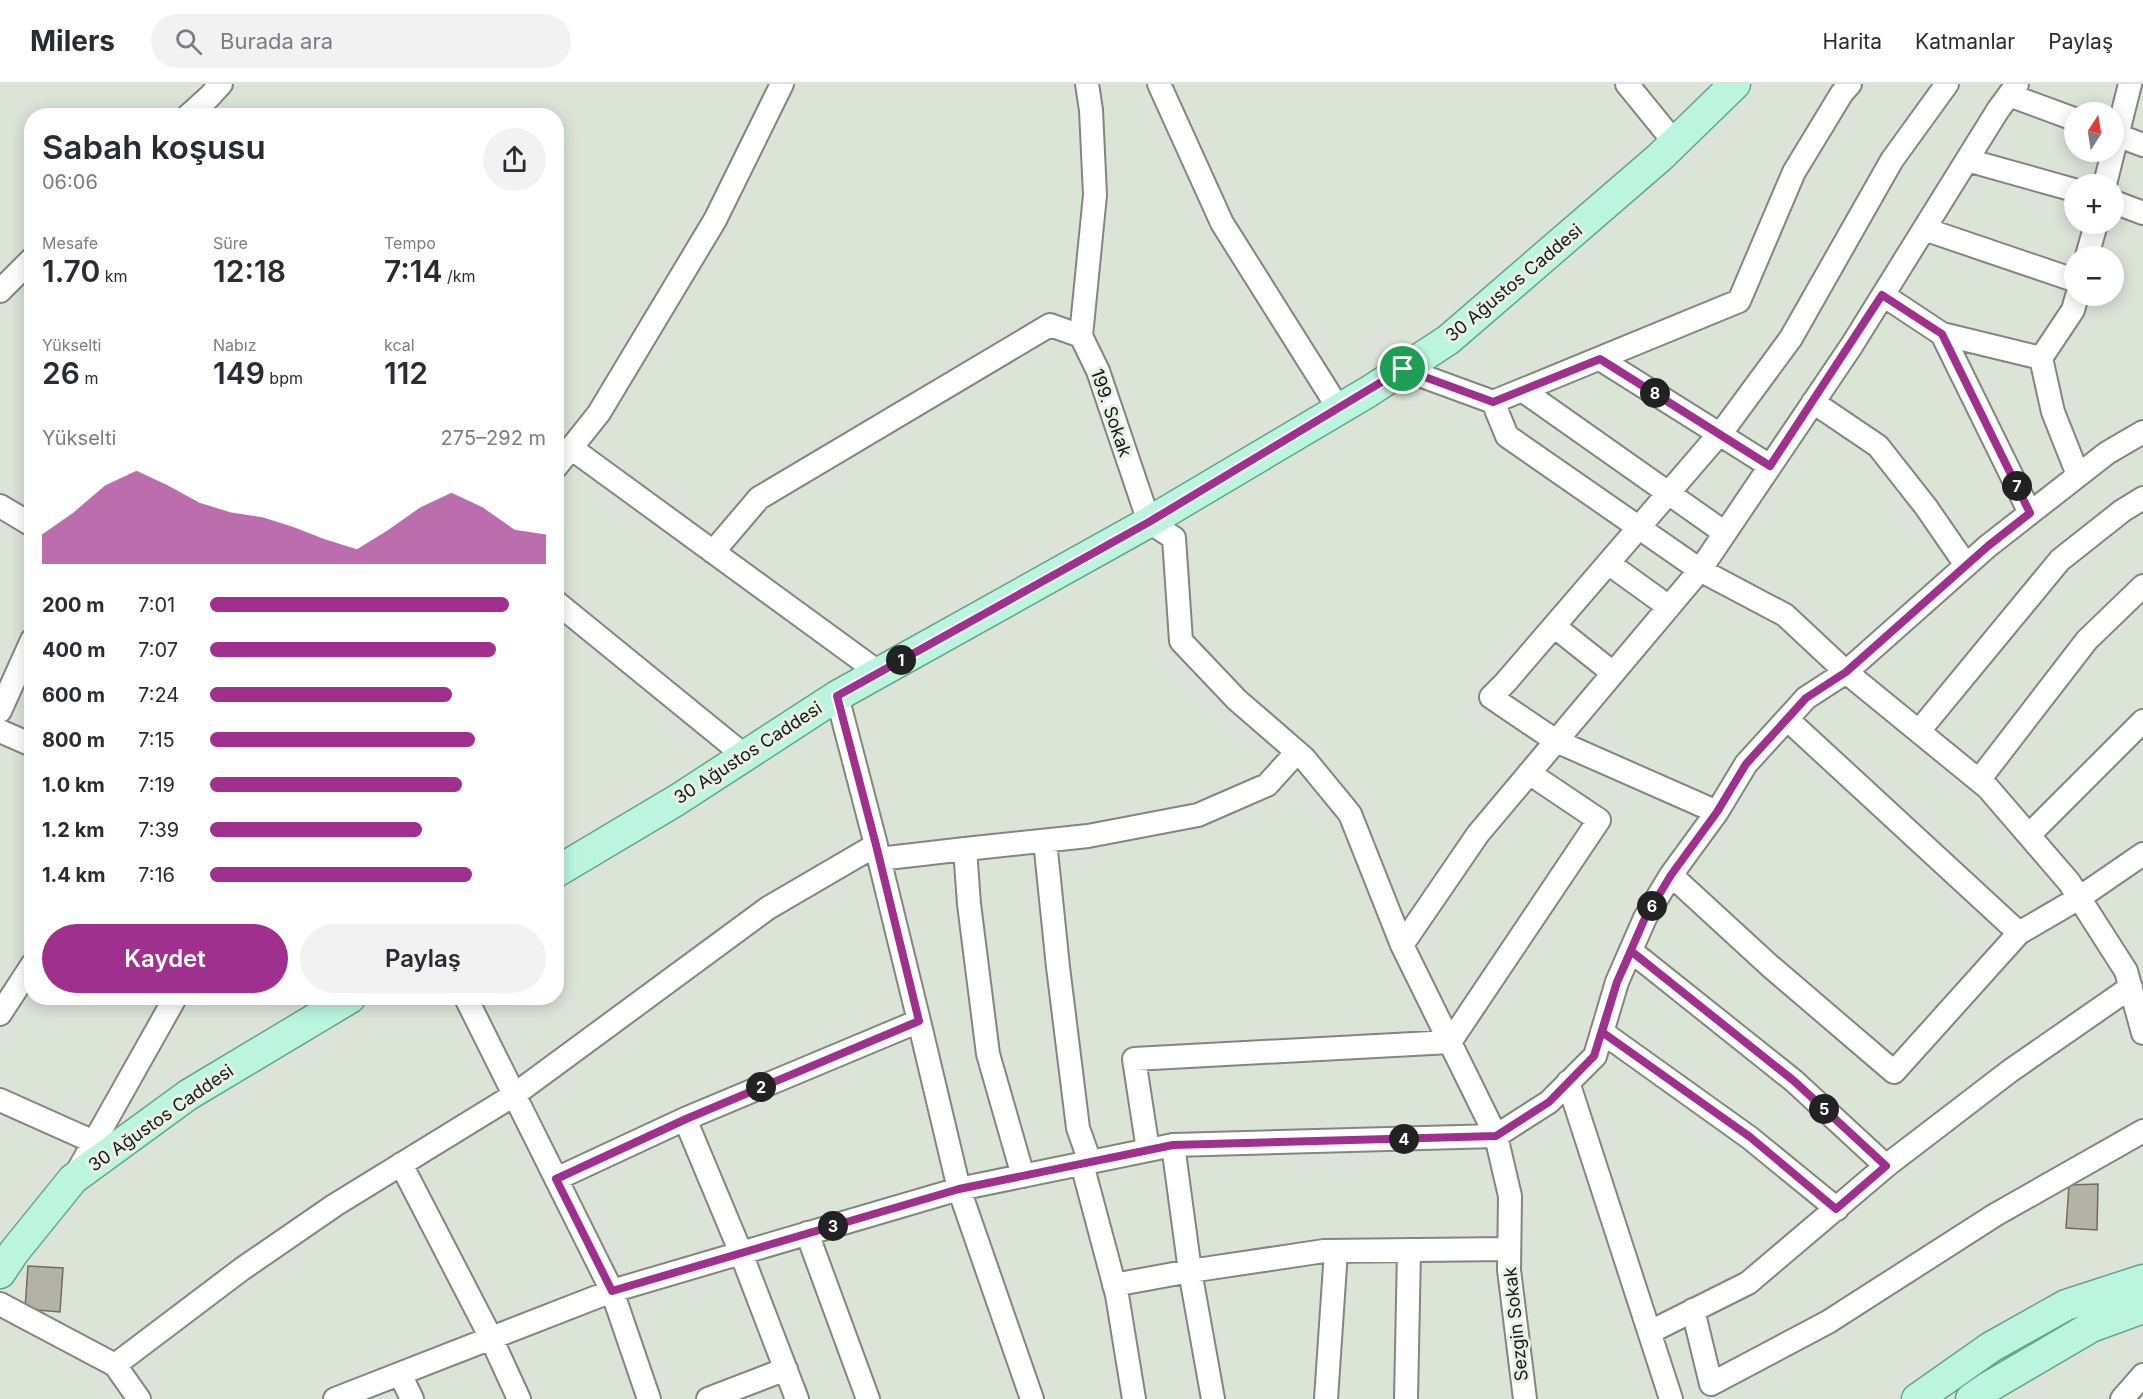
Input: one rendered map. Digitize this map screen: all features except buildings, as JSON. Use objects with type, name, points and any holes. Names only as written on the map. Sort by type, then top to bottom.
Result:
[{"type":"main road","name":"30 Ağustos Caddesi","points":[[564,868],[677,800],[837,696],[1149,522],[1339,409],[1448,340],[1675,143],[1736,84]]},
{"type":"main road","name":"30 Ağustos Caddesi","points":[[0,1273],[14,1252],[73,1179],[188,1095],[338,1005]]},
{"type":"main road","points":[[1917,1399],[1991,1347],[2066,1305],[2143,1280]]},
{"type":"main road","points":[[1971,1399],[2091,1327],[2143,1308]]},
{"type":"street","points":[[197,108],[221,84]]},
{"type":"street","points":[[564,457],[599,413],[715,220],[782,84]]},
{"type":"street","points":[[713,552],[759,498],[1050,325],[1081,336],[1095,195],[1087,84]]},
{"type":"street","points":[[1158,84],[1222,223],[1339,409]]},
{"type":"street","points":[[1627,84],[1675,143]]},
{"type":"street","points":[[1403,369],[1493,402],[1739,301],[1794,172],[1842,93],[1850,84]]},
{"type":"street","points":[[1717,812],[1556,741],[1491,697],[1719,433],[1791,338],[1892,160],[1947,84]]},
{"type":"street","points":[[2124,106],[2130,84]]},
{"type":"street","points":[[1402,945],[1478,834],[1700,570],[1813,402],[2013,90],[2064,114]]},
{"type":"street","points":[[2124,138],[2143,145]]},
{"type":"street","points":[[1967,160],[2064,187]]},
{"type":"street","points":[[2124,206],[2143,213]]},
{"type":"street","points":[[1924,229],[2064,277]]},
{"type":"street","points":[[0,291],[24,268]]},
{"type":"street","points":[[1882,295],[1942,334],[2041,358]]},
{"type":"street","points":[[2074,306],[2041,358],[2053,412],[2078,475]]},
{"type":"street","points":[[1942,334],[2030,513]]},
{"type":"street","name":"199. Sokak","points":[[1081,336],[1098,370],[1149,522]]},
{"type":"street","points":[[1600,359],[1770,466]]},
{"type":"street","points":[[1522,390],[1725,533]]},
{"type":"street","points":[[1493,402],[1507,436],[1700,570],[1785,615],[1846,672],[1988,788],[2068,882],[2126,971],[2143,1033]]},
{"type":"street","points":[[1813,402],[1878,446],[1926,507],[1966,565]]},
{"type":"street","points":[[335,1399],[612,1291],[959,1189],[1173,1145],[1496,1136],[1549,1102],[1594,1056],[1617,982],[1645,918],[1671,875],[1717,812],[1746,764],[1806,698],[1846,672],[1966,565],[2078,475],[2107,453],[2143,432]]},
{"type":"street","points":[[571,448],[878,672]]},
{"type":"street","points":[[1919,731],[2060,560],[2121,511],[2143,498]]},
{"type":"street","points":[[0,506],[24,520]]},
{"type":"street","name":"Sezgin Sokak","points":[[1149,522],[1174,538],[1181,640],[1237,700],[1297,752],[1350,814],[1402,945],[1496,1136],[1510,1196],[1509,1270],[1525,1399]]},
{"type":"street","points":[[1608,563],[1669,607]]},
{"type":"street","points":[[1979,780],[2087,640],[2143,586]]},
{"type":"street","points":[[564,609],[745,756]]},
{"type":"street","points":[[1554,626],[1613,673]]},
{"type":"street","points":[[0,711],[24,658]]},
{"type":"street","points":[[837,696],[878,852],[959,1189],[1032,1399]]},
{"type":"street","points":[[1787,719],[2019,933]]},
{"type":"street","points":[[2029,835],[2143,721]]},
{"type":"street","points":[[0,730],[24,741]]},
{"type":"street","points":[[115,1365],[242,1269],[335,1205],[514,1095],[768,908],[878,852],[965,849],[1045,841],[1088,836],[1198,815],[1267,785],[1297,752]]},
{"type":"street","points":[[1148,1150],[1134,1059],[1450,1042],[1599,820],[1529,772]]},
{"type":"street","points":[[1045,841],[1078,1128],[1114,1285],[1134,1399]]},
{"type":"street","points":[[965,849],[969,904],[988,1053],[1023,1176]]},
{"type":"street","points":[[1671,875],[1770,966],[1894,1072],[2019,933],[2079,898],[2143,854]]},
{"type":"street","points":[[1631,951],[1794,1081],[1886,1166]]},
{"type":"street","points":[[0,1014],[24,977]]},
{"type":"street","points":[[1650,1332],[1748,1282],[1886,1166],[2010,1071],[2131,987]]},
{"type":"street","points":[[73,1179],[171,1005]]},
{"type":"street","points":[[469,1005],[612,1291],[648,1399]]},
{"type":"street","points":[[556,1179],[686,1119],[919,1021]]},
{"type":"street","points":[[1602,1032],[1750,1137],[1836,1209]]},
{"type":"street","points":[[1568,1083],[1671,1399]]},
{"type":"street","points":[[0,1100],[94,1142]]},
{"type":"street","points":[[686,1119],[741,1252],[797,1399]]},
{"type":"street","points":[[1694,1310],[1711,1383],[1828,1322],[1995,1215],[2143,1131]]},
{"type":"street","points":[[1173,1145],[1190,1271],[1213,1399]]},
{"type":"street","points":[[401,1164],[491,1338],[519,1399]]},
{"type":"street","points":[[807,1233],[868,1399]]},
{"type":"street","points":[[1114,1285],[1324,1251],[1509,1249]]},
{"type":"street","points":[[1406,1399],[1408,1250]]},
{"type":"street","points":[[1326,1399],[1336,1251]]},
{"type":"street","points":[[0,1304],[115,1365],[139,1399]]},
{"type":"street","points":[[708,1399],[786,1369]]},
{"type":"street","points":[[400,1374],[412,1399]]},
{"type":"street","points":[[2122,1399],[2143,1375]]},
{"type":"route","points":[[1403,369],[1149,522],[837,696],[919,1021],[686,1119],[556,1179],[612,1291],[959,1189],[1173,1145],[1496,1136],[1549,1102],[1594,1056],[1617,982],[1631,951],[1794,1081],[1886,1166],[1836,1209],[1750,1137],[1602,1032],[1617,982],[1645,918],[1671,875],[1717,812],[1746,764],[1806,698],[1846,672],[1988,546],[2030,513],[1942,334],[1882,295],[1852,345],[1770,466],[1600,359],[1493,402],[1403,369]]}]
